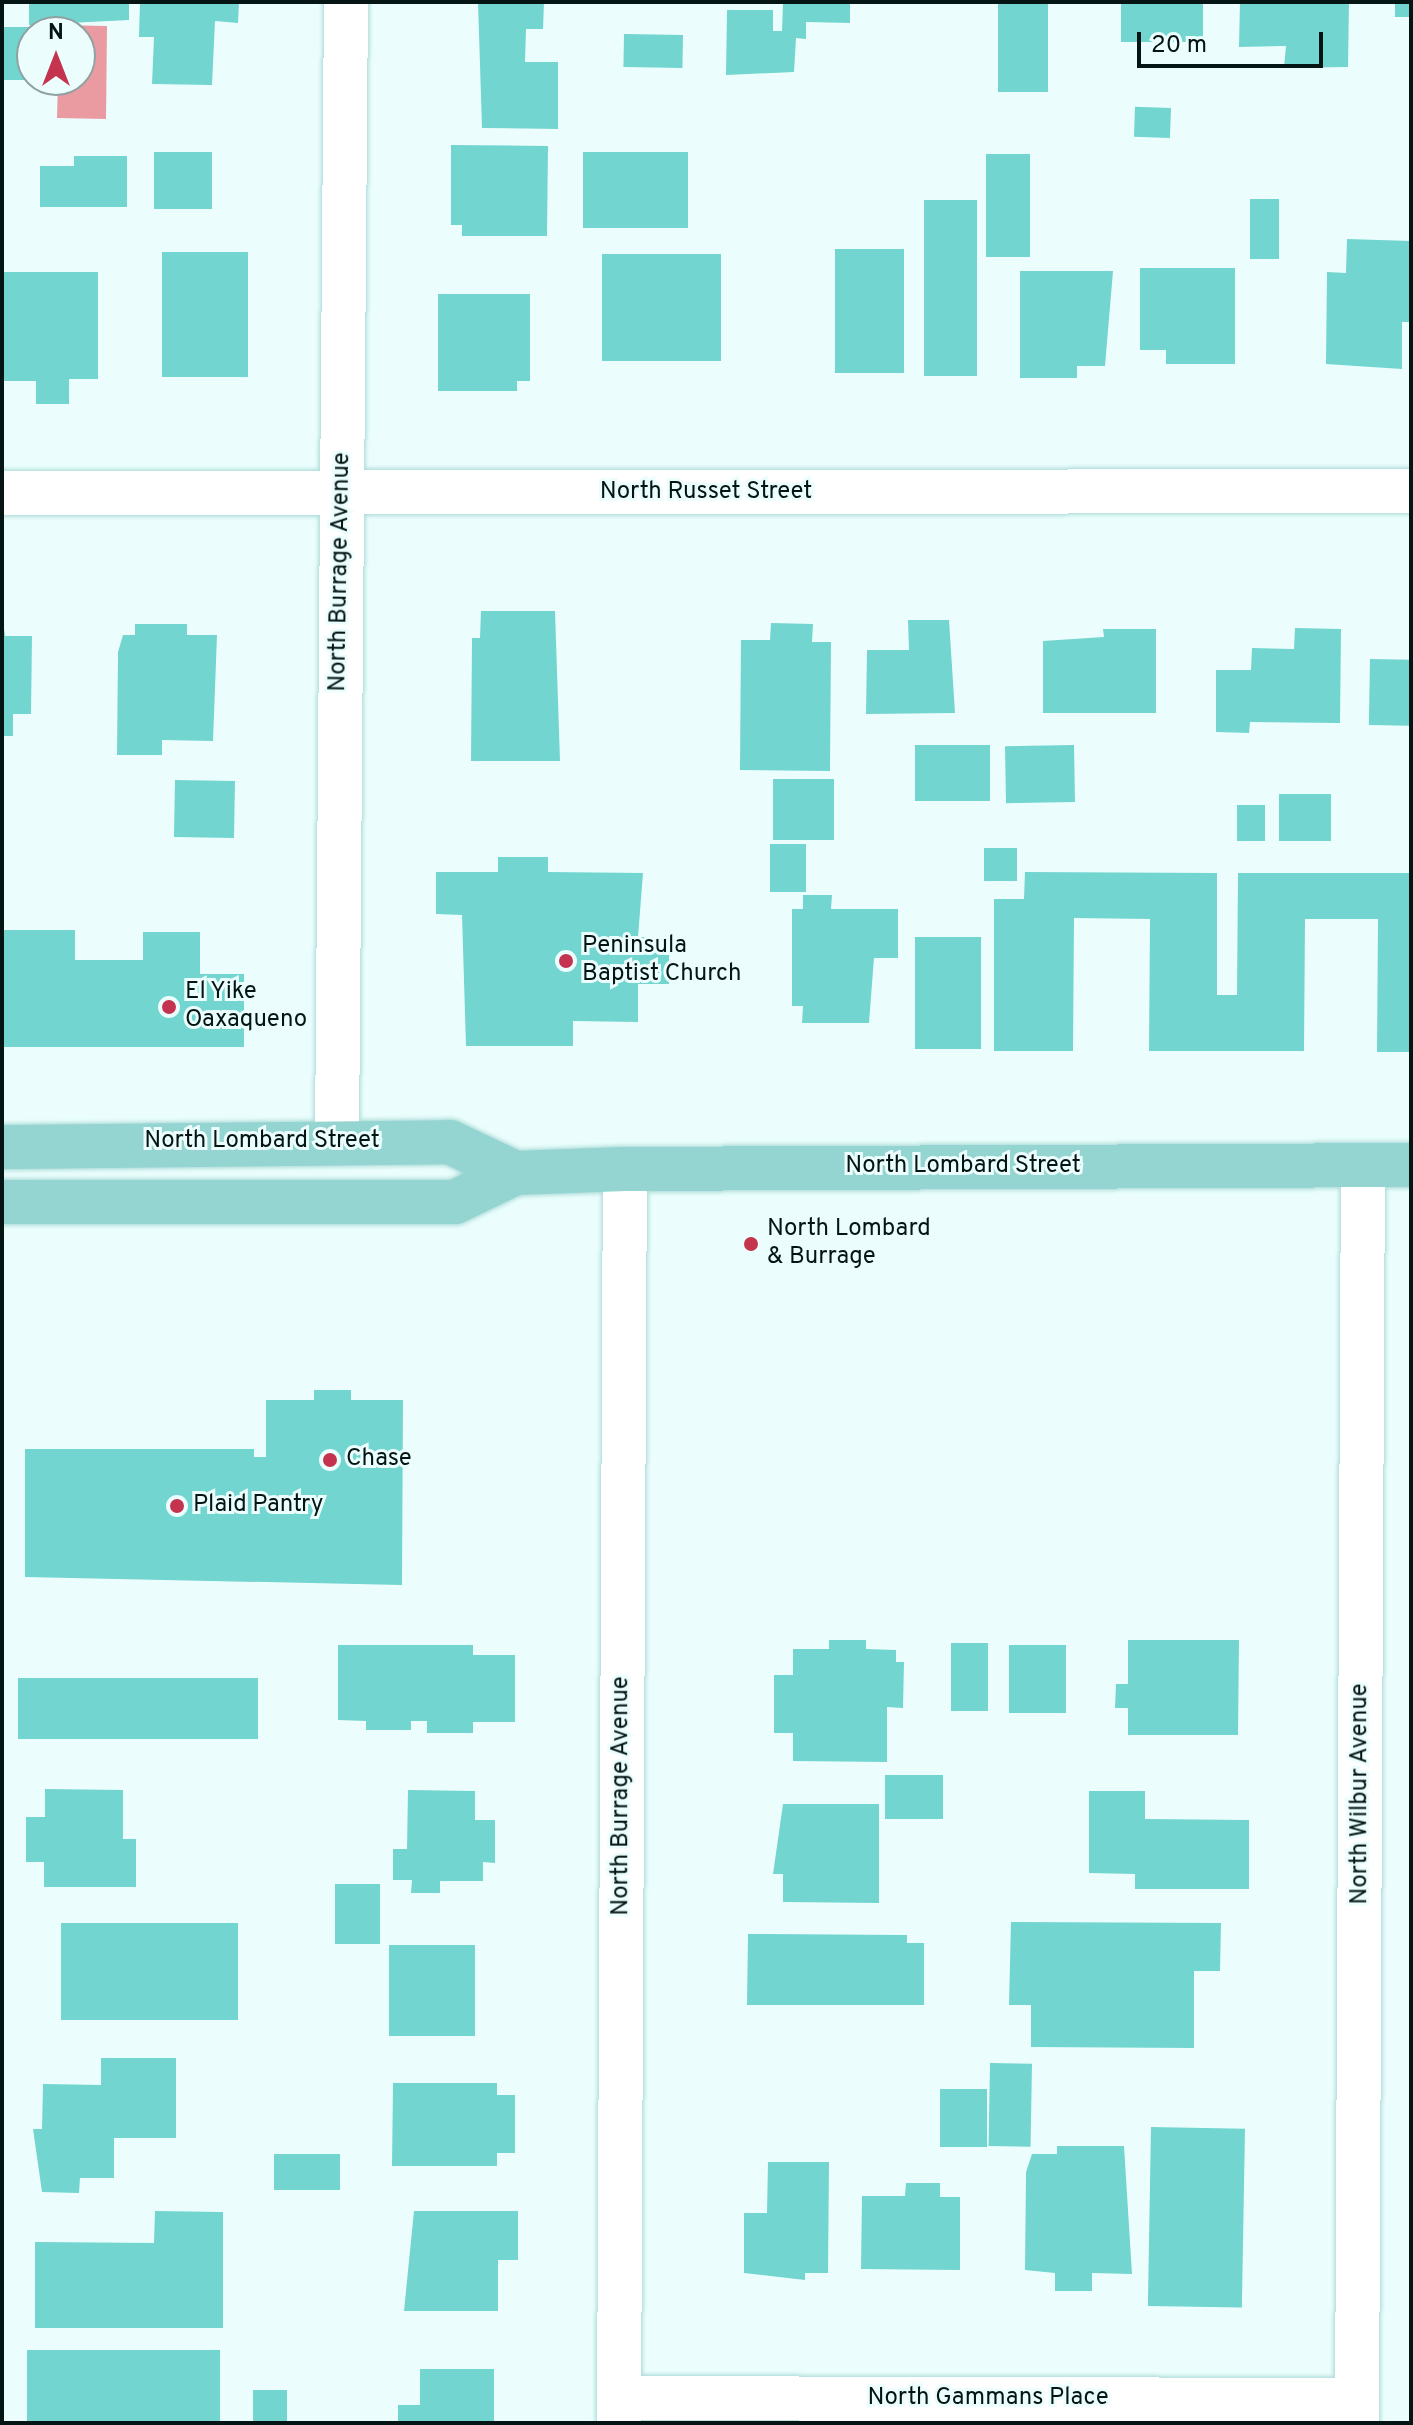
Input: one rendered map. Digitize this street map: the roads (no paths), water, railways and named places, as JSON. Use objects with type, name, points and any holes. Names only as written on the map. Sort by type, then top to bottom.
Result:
[{"type":"main road","name":"North Lombard Street","points":[[2,1147],[450,1142],[515,1173]]},
{"type":"main road","name":"North Lombard Street","points":[[2,1202],[455,1202],[515,1173],[625,1169],[1411,1165]]},
{"type":"street","name":"North Burrage Avenue","points":[[337,1142],[346,2]]},
{"type":"street","name":"North Russet Street","points":[[2,493],[342,495],[1411,491]]},
{"type":"street","name":"North Wilbur Avenue","points":[[1357,2412],[1363,1165]]},
{"type":"street","name":"North Burrage Avenue","points":[[619,2411],[625,1169]]},
{"type":"street","name":"North Gammans Place","points":[[619,2411],[1357,2412]]},
{"type":"place","name":"Peninsula Baptist Church","points":[[566,961]]},
{"type":"place","name":"El Yike Oaxaqueno","points":[[169,1007]]},
{"type":"place","name":"North Lombard & Burrage","points":[[751,1244]]},
{"type":"place","name":"Chase","points":[[330,1460]]},
{"type":"place","name":"Plaid Pantry","points":[[177,1506]]}]
